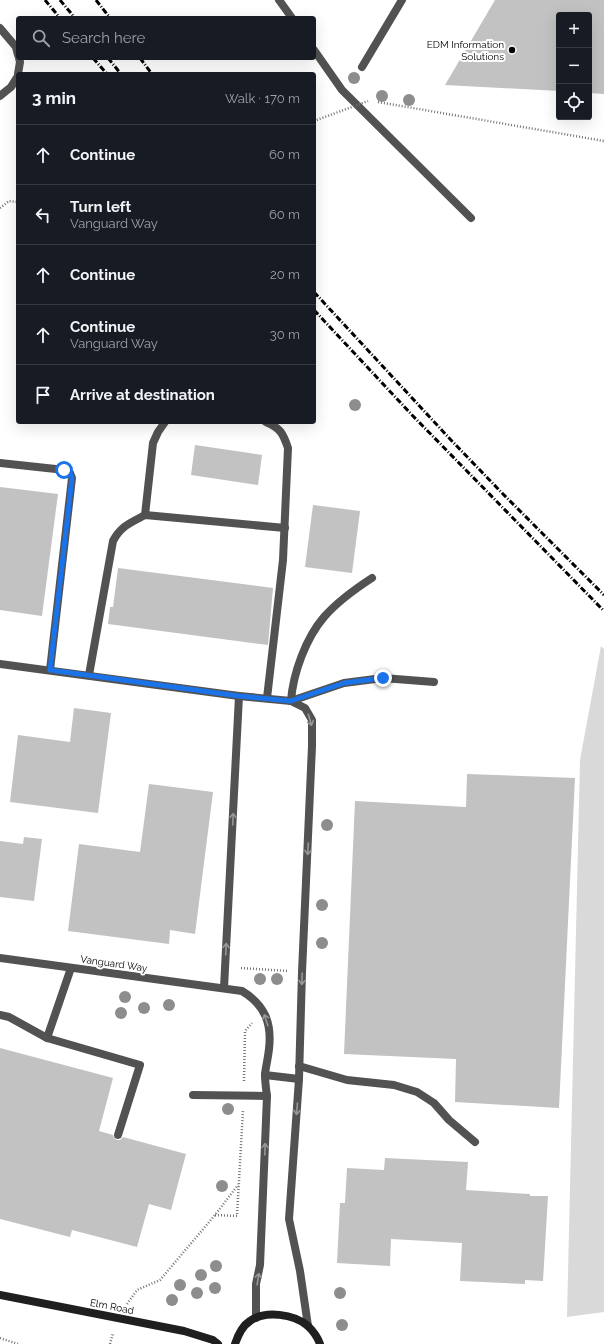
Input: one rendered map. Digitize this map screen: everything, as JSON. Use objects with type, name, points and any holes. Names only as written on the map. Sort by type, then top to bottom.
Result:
[{"type":"street","points":[[280,0],[291,16]]},
{"type":"street","points":[[362,66],[402,0]]},
{"type":"street","points":[[0,28],[16,48]]},
{"type":"street","points":[[316,53],[342,90],[471,218]]},
{"type":"street","points":[[18,72],[20,60]]},
{"type":"street","points":[[0,96],[10,87],[16,78]]},
{"type":"street","points":[[145,515],[153,443],[164,424]]},
{"type":"street","points":[[266,698],[285,528],[288,448],[285,437],[276,426],[271,424]]},
{"type":"street","points":[[0,463],[64,470],[70,473],[72,478],[50,670]]},
{"type":"street","points":[[89,675],[113,541],[118,531],[127,524],[145,515],[285,528]]},
{"type":"street","points":[[291,701],[292,685],[298,666],[314,631],[324,617],[351,591],[372,578]]},
{"type":"street","points":[[0,664],[239,696],[291,701],[305,708],[312,720],[299,1079],[290,1219],[300,1271],[308,1326],[320,1344]]},
{"type":"street","points":[[291,701],[344,683],[383,678],[434,682]]},
{"type":"street","points":[[224,988],[232,887],[238,779],[239,696]]},
{"type":"street","name":"Vanguard Way","points":[[0,958],[242,991],[251,997],[262,1009],[268,1021],[270,1033],[265,1075],[267,1096],[260,1265],[256,1284],[256,1318]]},
{"type":"street","points":[[47,1038],[71,968]]},
{"type":"street","points":[[0,1015],[9,1017],[47,1038],[140,1065],[118,1135]]},
{"type":"street","points":[[299,1066],[347,1080],[394,1085],[417,1092],[434,1103],[449,1120],[475,1142]]},
{"type":"street","points":[[265,1075],[299,1079]]},
{"type":"street","points":[[193,1095],[267,1096]]},
{"type":"street","name":"Elm Road","points":[[0,1295],[184,1331],[213,1340],[218,1344]]},
{"type":"street","points":[[235,1344],[242,1328],[256,1318],[270,1315],[281,1315],[293,1318],[308,1326]]},
{"type":"path","points":[[316,120],[368,101],[604,141]]},
{"type":"path","points":[[0,208],[9,201],[16,202]]},
{"type":"path","points":[[225,967],[302,972]]},
{"type":"path","points":[[110,1344],[117,1318],[137,1290],[160,1280],[239,1184]]},
{"type":"path","points":[[215,1215],[237,1216]]},
{"type":"path","points":[[0,1338],[18,1344]]},
{"type":"shaded area","points":[[601,646],[604,649],[604,1312],[567,1317],[580,760]]},
{"type":"building","name":"EDM Information Solutions","points":[[495,0],[604,0],[604,94],[592,93],[592,12],[556,12],[556,91],[445,85]]},
{"type":"building","points":[[195,445],[262,455],[258,485],[191,475]]},
{"type":"building","points":[[0,487],[58,494],[42,616],[0,610]]},
{"type":"building","points":[[313,505],[360,511],[352,573],[305,567]]},
{"type":"building","points":[[118,568],[273,588],[268,645],[108,624],[110,607],[113,607]]},
{"type":"building","points":[[74,708],[111,713],[98,813],[10,802],[18,735],[70,742]]},
{"type":"building","points":[[467,774],[575,778],[559,1108],[455,1102],[456,1059],[344,1054],[355,801],[466,807]]},
{"type":"building","points":[[149,784],[213,792],[195,934],[170,930],[169,944],[68,931],[79,844],[140,852]]},
{"type":"building","points":[[24,837],[42,839],[34,901],[0,897],[0,841],[23,844]]},
{"type":"building","points":[[0,1048],[113,1078],[99,1131],[113,1135],[117,1140],[120,1140],[123,1137],[186,1154],[171,1210],[149,1204],[137,1247],[72,1230],[70,1237],[0,1219]]},
{"type":"building","points":[[385,1158],[468,1162],[466,1190],[530,1194],[530,1196],[548,1196],[543,1281],[525,1280],[525,1284],[460,1281],[462,1243],[391,1239],[390,1266],[337,1263],[340,1203],[345,1203],[347,1168],[384,1170]]},
{"type":"railway","points":[[45,0],[58,16]]},
{"type":"railway","points":[[60,0],[73,16]]},
{"type":"railway","points":[[96,0],[108,16]]},
{"type":"railway","points":[[95,60],[105,72]]},
{"type":"railway","points":[[110,60],[119,72]]},
{"type":"railway","points":[[142,60],[150,72]]},
{"type":"railway","points":[[316,294],[450,439],[604,595]]},
{"type":"railway","points":[[316,312],[412,415],[604,611]]},
{"type":"place","name":"EDM Information Solutions","points":[[512,50]]},
{"type":"route","points":[[64,470],[70,473],[72,478],[50,670],[239,696],[291,701],[344,683],[383,678]]}]
